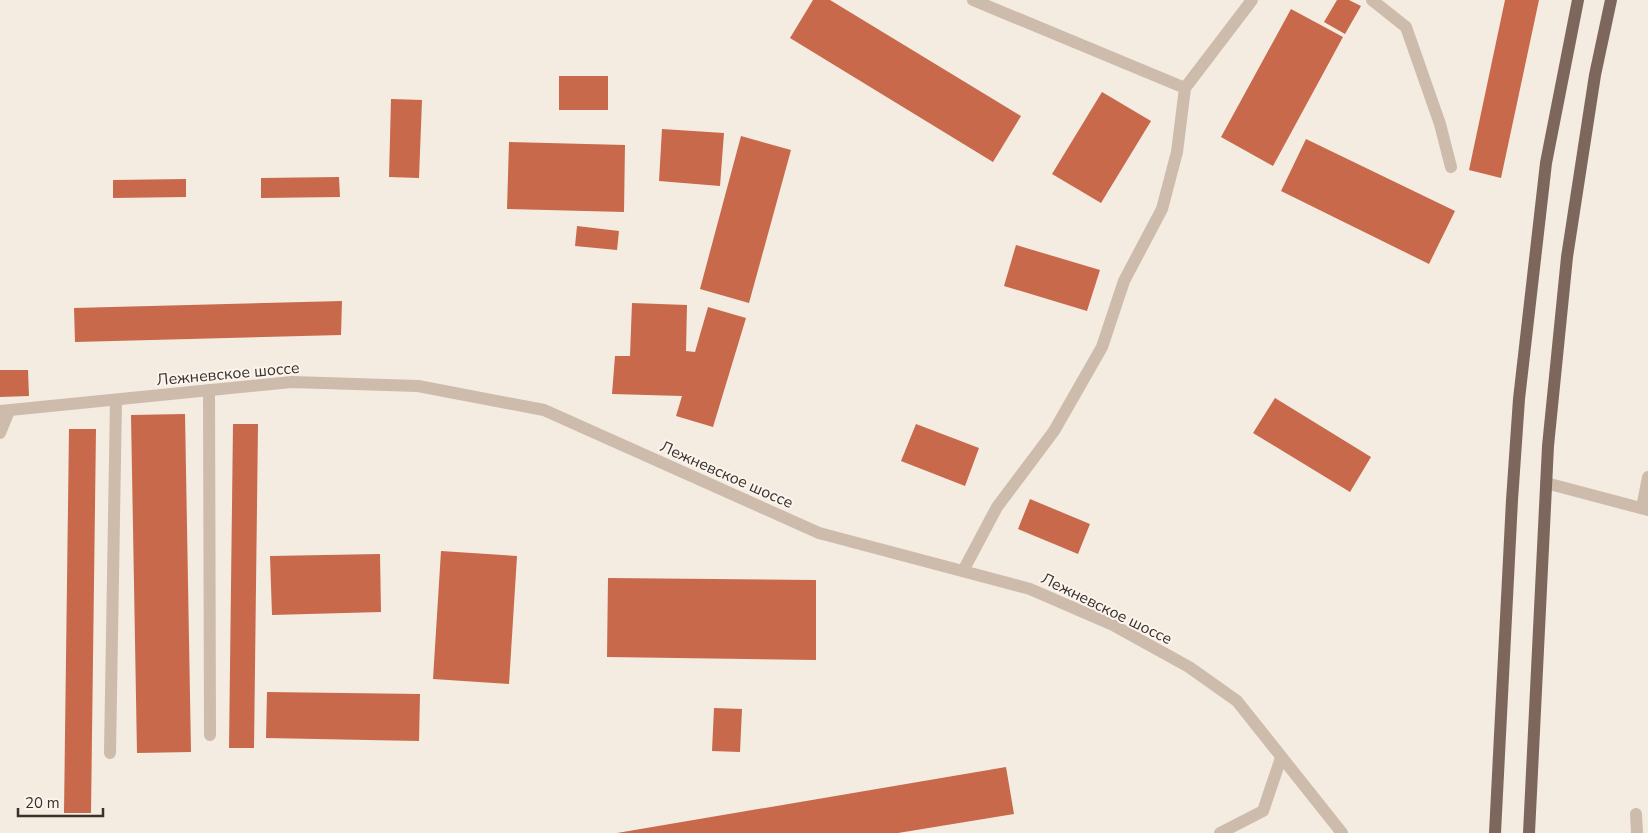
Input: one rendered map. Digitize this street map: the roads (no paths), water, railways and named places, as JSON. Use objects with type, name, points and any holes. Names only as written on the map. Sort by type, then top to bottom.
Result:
[{"type":"main road","points":[[1495,833],[1510,520],[1519,399],[1546,163],[1578,0]]},
{"type":"main road","points":[[1529,833],[1548,446],[1567,257],[1595,75],[1611,0]]},
{"type":"street","points":[[973,0],[1185,88]]},
{"type":"street","points":[[963,571],[997,507],[1054,431],[1102,347],[1124,281],[1162,209],[1177,152],[1185,88],[1252,0]]},
{"type":"street","points":[[1372,0],[1406,27],[1440,124],[1451,167]]},
{"type":"street","name":"Лежневское шоссе","points":[[5,411],[292,382],[418,386],[544,410],[819,533],[1030,589],[1112,625],[1189,667],[1237,701],[1342,833]]},
{"type":"street","points":[[209,390],[210,735]]},
{"type":"street","points":[[110,753],[116,400]]},
{"type":"street","points":[[0,433],[5,411]]},
{"type":"street","points":[[1546,483],[1645,509],[1648,478]]},
{"type":"street","points":[[1220,833],[1263,811],[1281,758]]},
{"type":"street","points":[[1636,814],[1636,833]]}]
